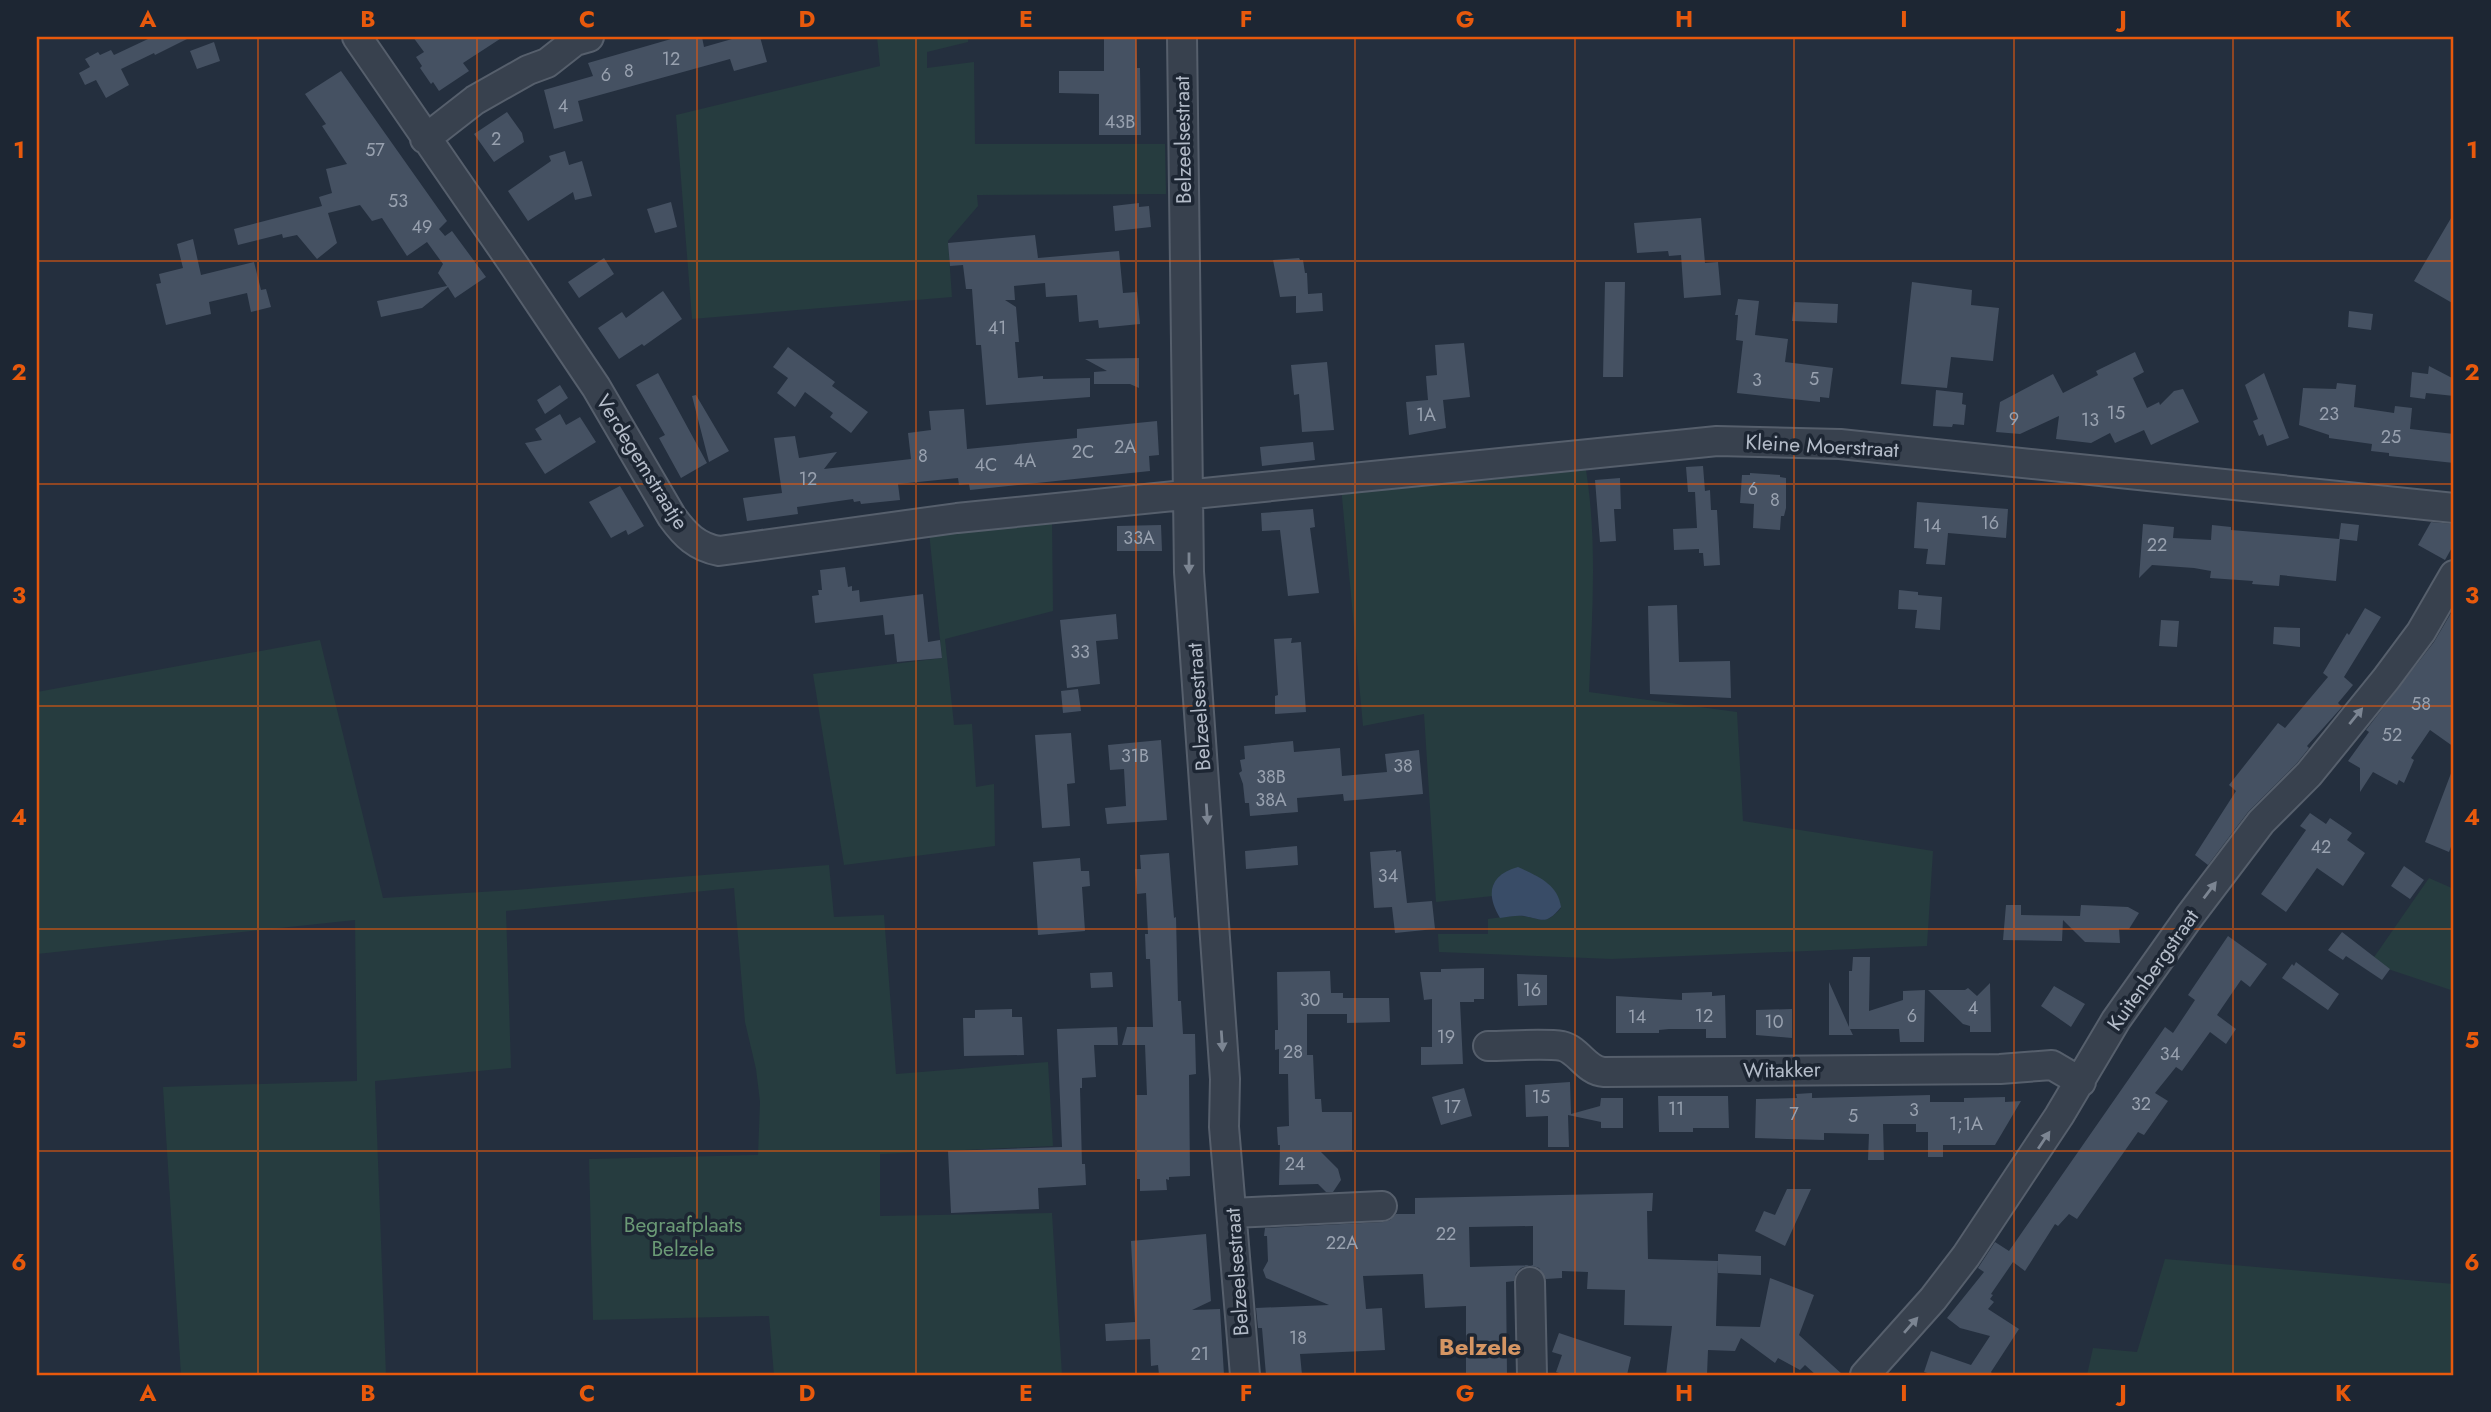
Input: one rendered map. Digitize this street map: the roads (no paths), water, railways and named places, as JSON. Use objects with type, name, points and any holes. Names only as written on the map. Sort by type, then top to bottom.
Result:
[{"type":"street","name":"Verdegemstraatje","points":[[357,37],[596,387],[672,517],[682,531],[703,548],[719,551],[957,518],[1189,494]]},
{"type":"street","points":[[425,139],[475,100],[528,70],[547,63],[575,41],[589,37]]},
{"type":"street","name":"Belzeelsestraat","points":[[1182,37],[1188,572],[1225,1079],[1224,1126],[1245,1375]]},
{"type":"street","name":"Kleine Moerstraat","points":[[1189,494],[1717,441],[1840,443],[2454,508]]},
{"type":"street","name":"Kuitenbergstraat","points":[[1865,1375],[1933,1299],[1966,1256],[2081,1082],[2116,1020],[2189,917],[2262,822],[2309,774],[2386,679],[2421,632],[2454,575]]},
{"type":"street","name":"Witakker","points":[[1488,1046],[1561,1046],[1595,1071],[1604,1072],[2000,1069],[2052,1065],[2081,1082]]},
{"type":"street","points":[[1232,1213],[1382,1206]]},
{"type":"street","points":[[1530,1282],[1532,1375]]},
{"type":"water","points":[[1518,867],[1546,882],[1556,892],[1561,907],[1552,917],[1544,920],[1521,916],[1500,918],[1493,901],[1493,886],[1501,875]]},
{"type":"district","name":"Belzele","points":[[1480,1346]]},
{"type":"park label","name":"Begraafplaats Belzele","points":[[683,1237]]}]
